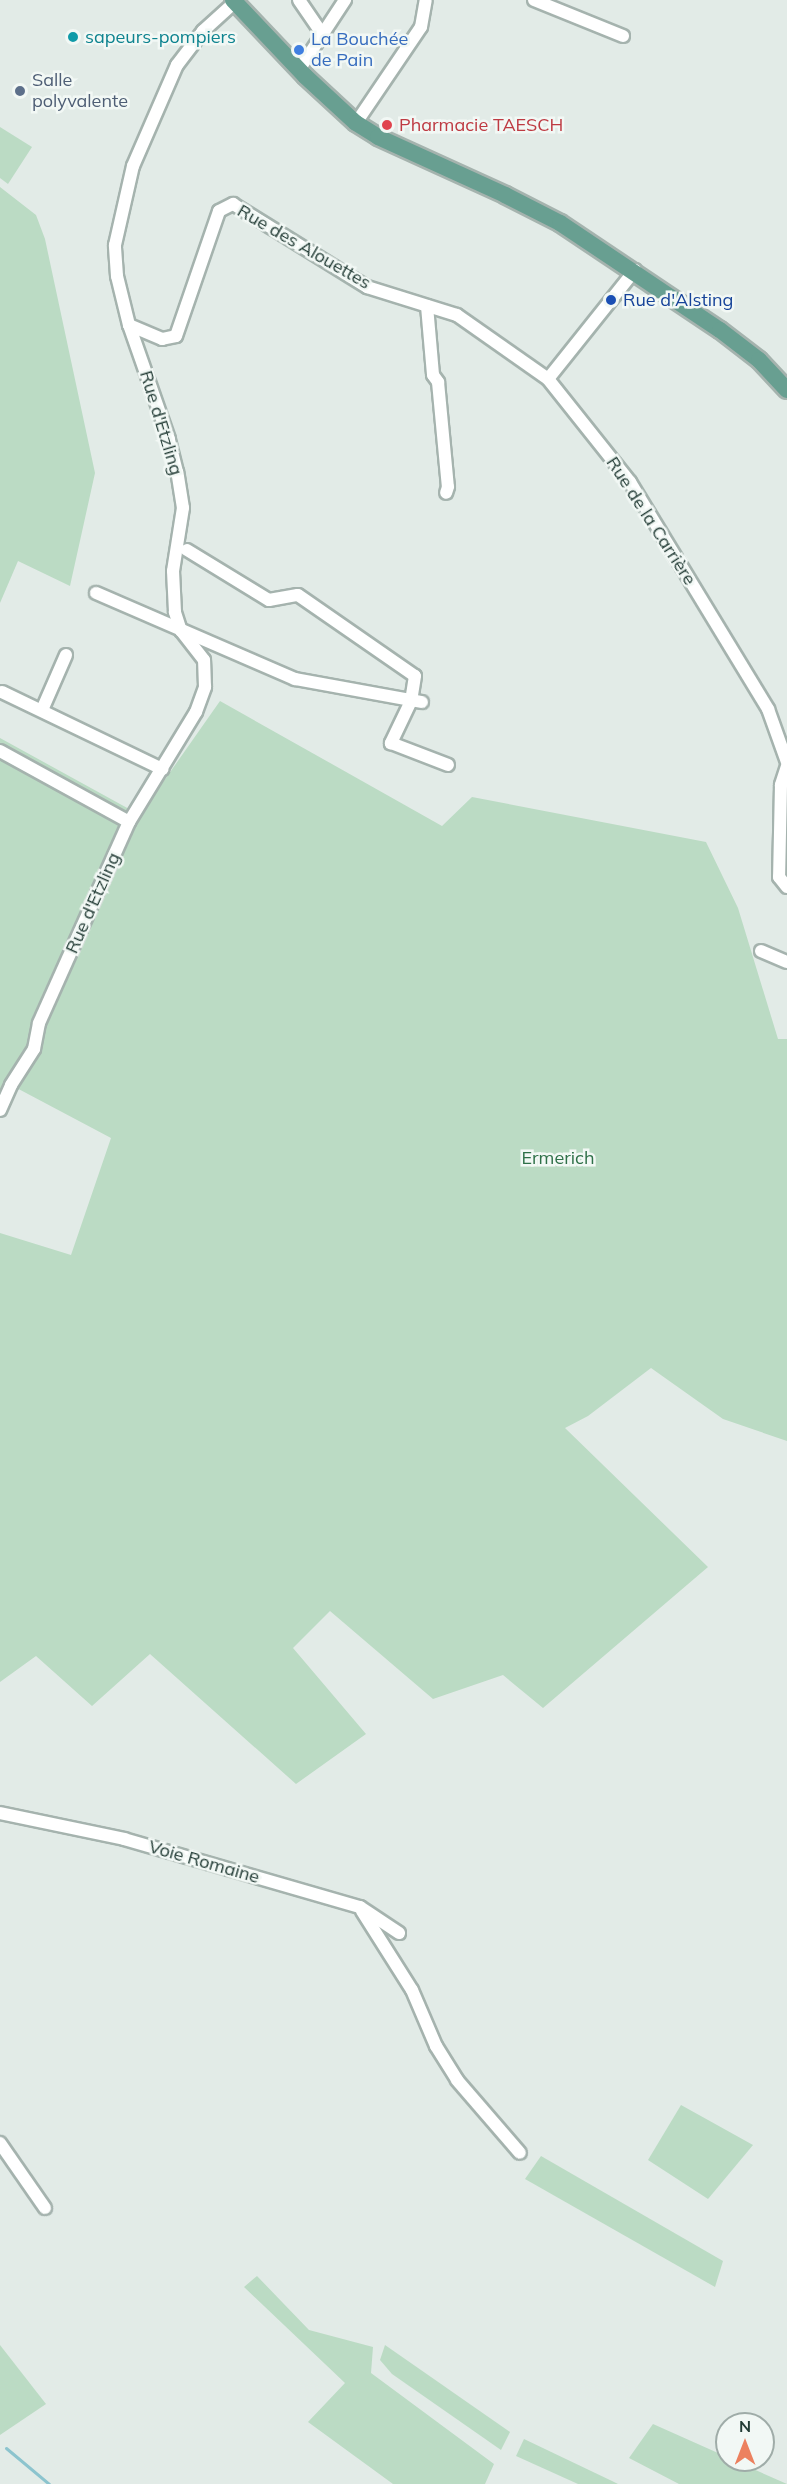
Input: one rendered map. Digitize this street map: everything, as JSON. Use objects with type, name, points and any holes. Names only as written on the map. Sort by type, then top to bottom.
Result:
[{"type":"main road","points":[[234,1],[299,70],[356,123],[378,137],[546,215],[635,270],[759,360],[787,390]]},
{"type":"street","points":[[299,0],[323,35]]},
{"type":"street","points":[[299,70],[345,0]]},
{"type":"street","points":[[356,123],[421,27],[426,0]]},
{"type":"street","points":[[534,0],[624,36]]},
{"type":"street","name":"Rue d'Etzling","points":[[0,1110],[11,1085],[34,1049],[39,1023],[129,822],[196,712],[205,687],[204,660],[181,631],[175,612],[173,571],[181,530],[182,499],[169,440],[129,325],[117,276],[115,245],[133,166],[177,65],[203,31],[234,1]]},
{"type":"street","name":"Rue des Alouettes","points":[[129,325],[162,339],[176,336],[219,211],[233,204],[367,287],[458,315],[548,379]]},
{"type":"street","points":[[548,379],[635,270]]},
{"type":"street","points":[[427,306],[433,375],[438,382],[442,417],[448,488],[446,493]]},
{"type":"street","name":"Rue de la Carrière","points":[[548,379],[630,482],[768,709],[787,764]]},
{"type":"street","points":[[187,550],[269,600],[298,595],[415,676],[416,701],[391,743],[448,765]]},
{"type":"street","points":[[96,593],[295,679],[416,701]]},
{"type":"street","points":[[42,710],[66,655]]},
{"type":"street","points":[[2,692],[162,770]]},
{"type":"street","points":[[0,751],[129,822]]},
{"type":"street","points":[[787,764],[782,785],[778,877],[787,887]]},
{"type":"street","points":[[760,951],[787,962]]},
{"type":"street","name":"Voie Romaine","points":[[0,1813],[124,1839],[360,1907],[399,1933]]},
{"type":"street","points":[[360,1907],[412,1989],[436,2046],[457,2080],[520,2153]]},
{"type":"street","points":[[0,2143],[45,2208]]},
{"type":"green space","points":[[0,127],[32,147],[8,184],[0,178]]},
{"type":"green space","points":[[0,187],[36,215],[45,239],[95,473],[70,586],[18,561],[0,603]]},
{"type":"green space","name":"Ermerich","points":[[220,701],[442,826],[472,797],[706,842],[738,908],[778,1039],[787,1039],[787,1441],[723,1419],[651,1368],[588,1416],[565,1428],[708,1567],[543,1708],[503,1675],[433,1699],[330,1611],[293,1648],[366,1734],[296,1784],[150,1654],[92,1706],[36,1656],[0,1682],[0,1233],[71,1255],[111,1138],[11,1085],[0,1110],[0,738],[140,815]]},
{"type":"green space","points":[[681,2105],[753,2145],[708,2199],[648,2160]]},
{"type":"green space","points":[[541,2156],[723,2261],[715,2287],[525,2179]]},
{"type":"green space","points":[[257,2276],[309,2330],[373,2347],[371,2373],[494,2464],[485,2484],[393,2484],[308,2422],[345,2383],[244,2287]]},
{"type":"green space","points":[[0,2345],[46,2404],[0,2435]]},
{"type":"green space","points":[[385,2345],[510,2432],[501,2450],[392,2374],[380,2360]]},
{"type":"green space","points":[[653,2424],[715,2452],[715,2472],[760,2472],[787,2484],[679,2484],[629,2458]]},
{"type":"green space","points":[[524,2439],[618,2484],[578,2484],[516,2456]]},
{"type":"waterway","points":[[6,2448],[49,2484]]},
{"type":"place","name":"sapeurs-pompiers","points":[[73,37]]},
{"type":"place","name":"La Bouchée de Pain","points":[[299,50]]},
{"type":"place","name":"Salle polyvalente","points":[[20,91]]},
{"type":"place","name":"Pharmacie TAESCH","points":[[387,125]]},
{"type":"place","name":"Rue d'Alsting","points":[[611,300]]}]
